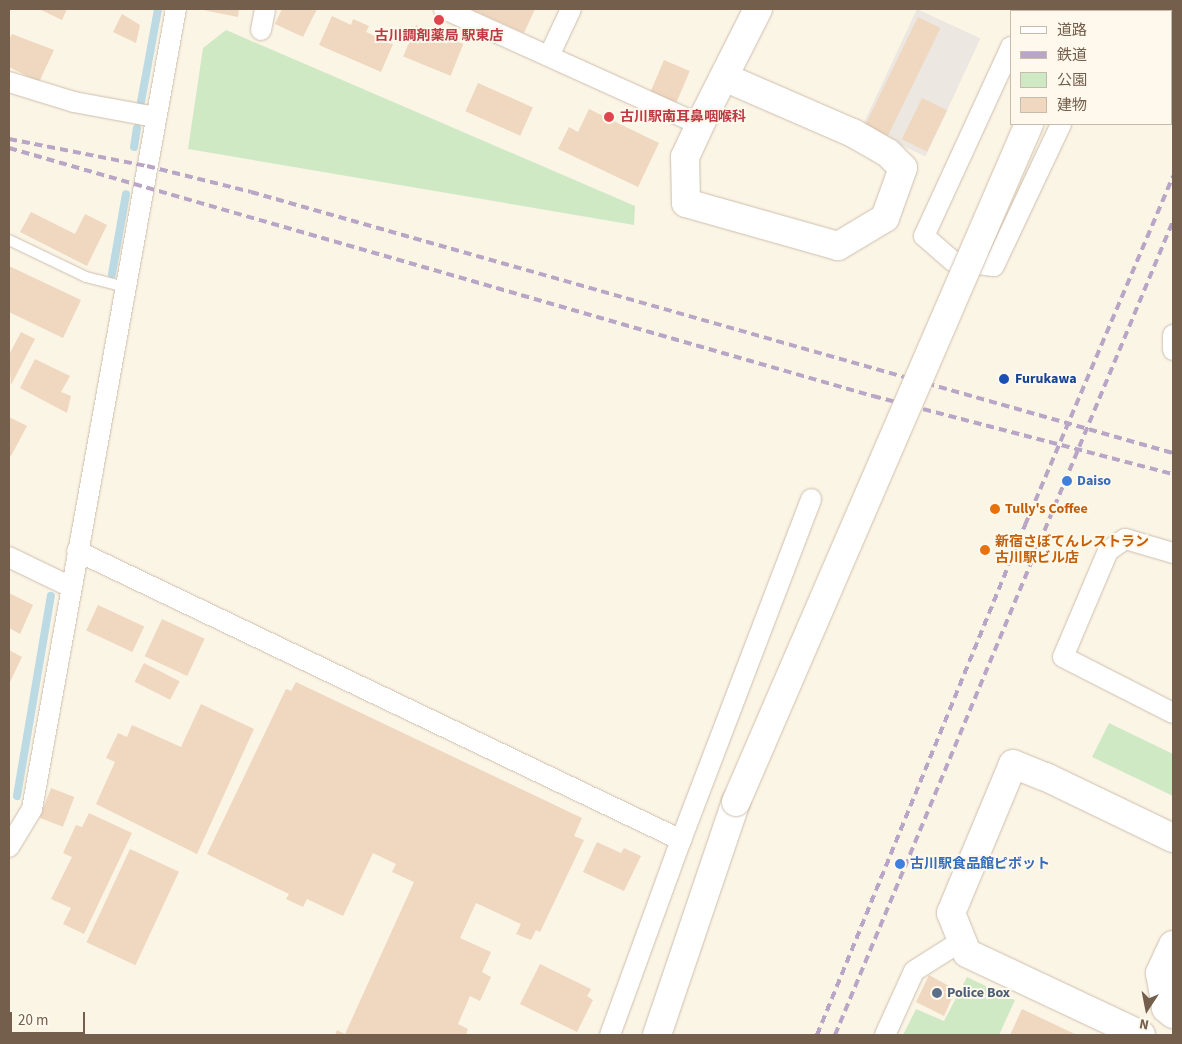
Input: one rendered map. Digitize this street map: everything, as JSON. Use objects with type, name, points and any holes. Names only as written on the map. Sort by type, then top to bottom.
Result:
[{"type":"street","points":[[9,847],[32,809],[155,117],[176,9]]},
{"type":"street","points":[[261,30],[265,9]]},
{"type":"street","points":[[444,9],[700,124]]},
{"type":"street","points":[[549,56],[571,9]]},
{"type":"street","points":[[724,77],[853,133],[888,153],[903,168],[885,218],[838,246],[686,203],[685,157],[700,124],[758,9]]},
{"type":"street","points":[[1010,49],[924,236],[954,262],[994,266],[1061,125]]},
{"type":"street","points":[[9,82],[74,102],[155,117]]},
{"type":"street","points":[[657,1035],[736,802],[1029,125]]},
{"type":"street","points":[[1173,335],[1173,350]]},
{"type":"street","points":[[610,1035],[680,840],[811,500]]},
{"type":"street","points":[[1173,553],[1125,539],[1108,551],[1063,657],[1173,713]]},
{"type":"street","points":[[78,551],[680,840]]},
{"type":"street","points":[[9,558],[71,587]]},
{"type":"street","points":[[1141,1035],[1109,1028],[968,953],[951,913],[1013,764],[1046,777],[1173,838]]},
{"type":"street","points":[[885,1035],[914,971],[963,940]]},
{"type":"street","points":[[1173,946],[1160,973],[1166,1008],[1173,1014]]},
{"type":"lane","points":[[9,240],[86,277],[125,287]]},
{"type":"shaded area","points":[[917,9],[980,39],[926,156],[862,127]]},
{"type":"green space","points":[[226,30],[635,206],[634,225],[188,149],[203,48]]},
{"type":"green space","points":[[1109,723],[1173,754],[1173,796],[1092,757]]},
{"type":"green space","points":[[967,977],[1015,1000],[999,1035],[903,1035],[916,1009],[944,1021]]},
{"type":"building","points":[[39,9],[67,9],[62,20]]},
{"type":"building","points":[[198,9],[239,9],[238,17]]},
{"type":"building","points":[[282,9],[317,9],[303,37],[275,24]]},
{"type":"building","points":[[470,9],[535,9],[524,33]]},
{"type":"building","points":[[122,14],[140,25],[136,43],[113,32]]},
{"type":"building","points":[[332,16],[351,25],[353,19],[369,26],[366,32],[393,44],[381,72],[319,45]]},
{"type":"building","points":[[918,17],[940,28],[888,136],[865,125]]},
{"type":"building","points":[[416,25],[463,44],[451,76],[403,57]]},
{"type":"building","points":[[12,34],[54,50],[39,82],[9,67],[9,40]]},
{"type":"building","points":[[664,60],[690,71],[676,103],[650,92]]},
{"type":"building","points":[[478,83],[533,107],[520,136],[465,111]]},
{"type":"building","points":[[922,98],[947,110],[927,152],[902,139]]},
{"type":"building","points":[[589,109],[659,143],[638,187],[558,149],[569,127],[578,132]]},
{"type":"building","points":[[31,212],[75,234],[85,214],[107,225],[87,266],[20,232]]},
{"type":"building","points":[[9,266],[81,300],[63,338],[9,312]]},
{"type":"building","points":[[21,332],[35,339],[11,385],[9,355]]},
{"type":"building","points":[[35,359],[70,376],[61,392],[71,396],[67,413],[20,388]]},
{"type":"building","points":[[9,417],[27,426],[11,456],[9,455]]},
{"type":"building","points":[[9,593],[33,605],[20,634],[9,628]]},
{"type":"building","points":[[98,605],[144,627],[132,652],[86,630]]},
{"type":"building","points":[[162,619],[205,639],[187,676],[145,656]]},
{"type":"building","points":[[9,650],[22,657],[9,684]]},
{"type":"building","points":[[144,663],[180,681],[170,700],[134,682]]},
{"type":"building","points":[[296,682],[582,818],[574,836],[584,840],[540,932],[536,930],[531,940],[516,934],[521,924],[476,903],[460,938],[491,952],[482,972],[491,977],[480,1001],[470,996],[458,1024],[468,1029],[466,1035],[335,1035],[337,1030],[345,1034],[414,882],[392,872],[396,864],[373,853],[343,916],[307,899],[303,907],[286,899],[289,894],[207,854],[286,689],[291,691]]},
{"type":"building","points":[[201,704],[254,729],[197,854],[96,804],[115,762],[106,758],[118,733],[127,737],[132,725],[181,747]]},
{"type":"building","points":[[51,788],[74,797],[63,827],[40,818]]},
{"type":"building","points":[[89,813],[132,833],[84,934],[63,924],[71,908],[51,899],[72,857],[63,853],[76,825],[82,827]]},
{"type":"building","points":[[597,842],[621,853],[624,848],[641,856],[624,891],[583,872]]},
{"type":"building","points":[[130,849],[179,872],[135,965],[86,942]]},
{"type":"building","points":[[540,964],[591,989],[587,996],[593,1000],[577,1032],[520,1004]]},
{"type":"building","points":[[929,975],[949,986],[945,993],[953,996],[944,1016],[916,1002]]},
{"type":"building","points":[[1022,1009],[1077,1035],[1010,1035]]},
{"type":"waterway","points":[[141,102],[158,9]]},
{"type":"waterway","points":[[134,147],[137,128]]},
{"type":"waterway","points":[[112,274],[126,194]]},
{"type":"waterway","points":[[17,796],[51,596]]},
{"type":"railway","points":[[9,139],[147,166],[251,192],[1173,453]]},
{"type":"railway","points":[[9,148],[873,396],[1173,474]]},
{"type":"railway","points":[[817,1035],[1025,525],[1173,176]]},
{"type":"railway","points":[[835,1035],[1173,221]]},
{"type":"place","name":"古川調剤薬局 駅東店","points":[[439,20]]},
{"type":"place","name":"古川駅南耳鼻咽喉科","points":[[609,117]]},
{"type":"place","name":"Furukawa","points":[[1004,379]]},
{"type":"place","name":"Daiso","points":[[1067,481]]},
{"type":"place","name":"Tully's Coffee","points":[[995,509]]},
{"type":"place","name":"新宿さぼてんレストラン 古川駅ビル店","points":[[985,550]]},
{"type":"place","name":"古川駅食品館ピボット","points":[[900,864]]},
{"type":"place","name":"Police Box","points":[[937,993]]}]
